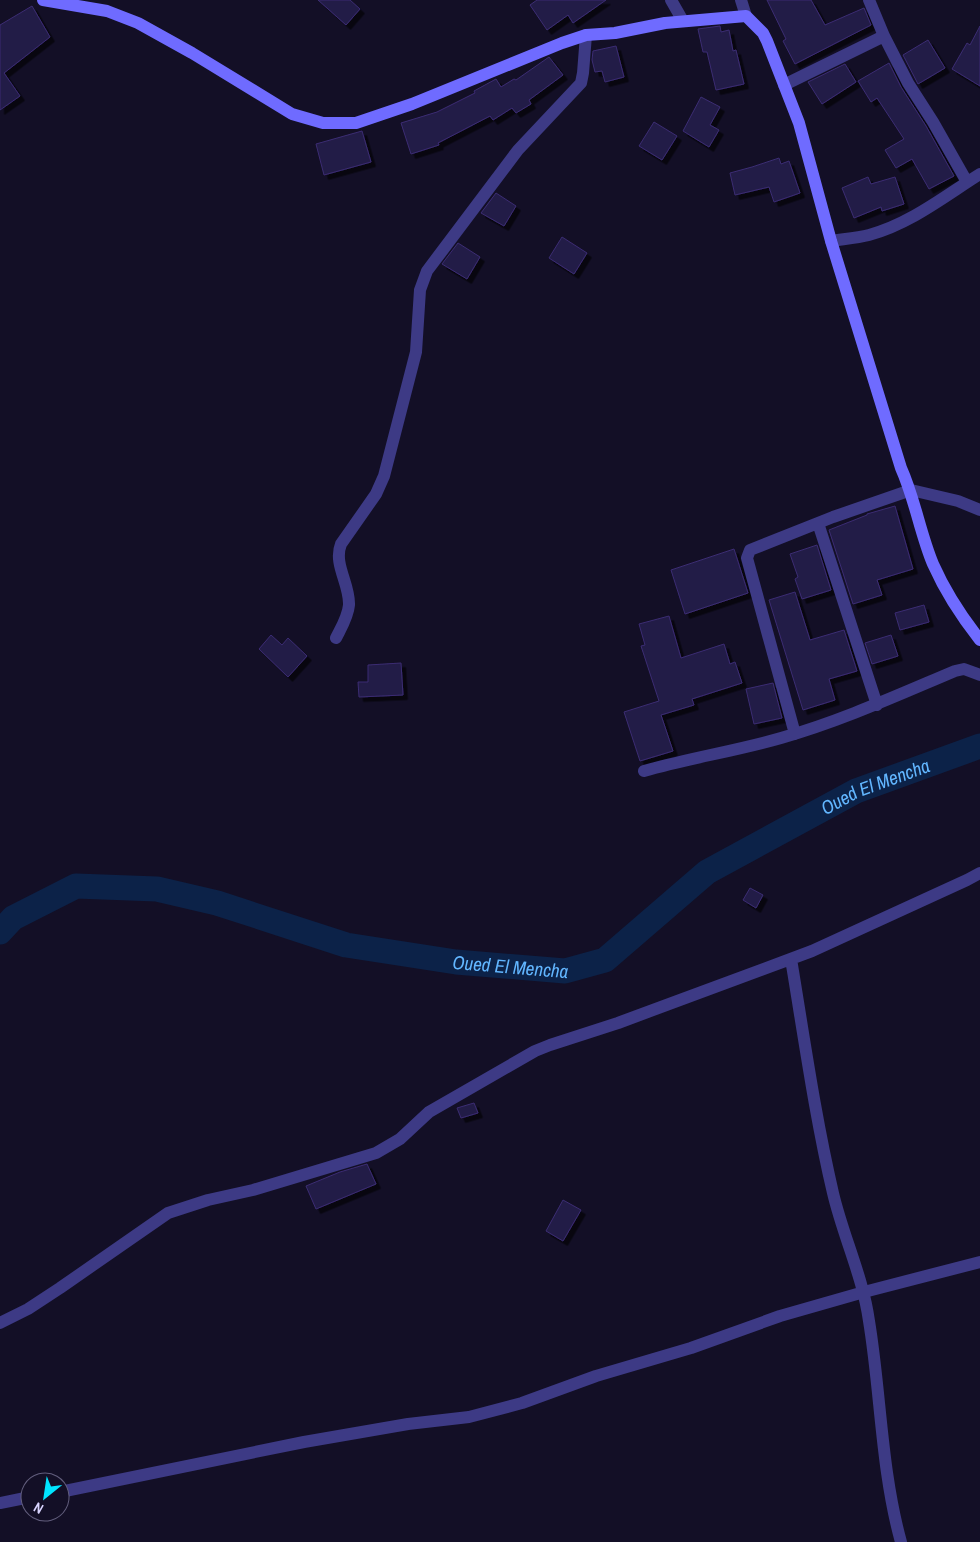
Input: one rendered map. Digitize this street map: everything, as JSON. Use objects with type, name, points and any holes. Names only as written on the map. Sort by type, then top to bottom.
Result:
[{"type":"main road","points":[[43,0],[92,7],[120,15],[192,53],[292,114],[307,120],[340,124],[356,123],[412,104],[586,35],[615,33],[682,21],[746,16],[763,33],[767,41],[798,123],[831,241],[902,468],[911,490],[932,562],[944,587],[980,640]]},
{"type":"street","points":[[671,0],[682,21]]},
{"type":"street","points":[[740,0],[746,16]]},
{"type":"street","points":[[869,0],[884,36],[908,83],[968,182]]},
{"type":"street","points":[[336,638],[347,616],[349,607],[349,594],[338,551],[342,541],[376,494],[384,476],[416,352],[418,307],[422,281],[440,252],[497,176],[518,150],[581,83],[584,73],[586,35]]},
{"type":"street","points":[[784,85],[884,36]]},
{"type":"street","points":[[831,241],[868,235],[883,230],[923,211],[980,174]]},
{"type":"street","points":[[795,734],[747,558],[748,554],[753,548],[911,490],[958,501],[980,510]]},
{"type":"street","points":[[818,523],[877,705]]},
{"type":"street","points":[[644,771],[678,761],[795,734],[877,705],[955,671],[964,669],[980,675]]},
{"type":"street","points":[[0,1323],[28,1309],[60,1288],[168,1212],[287,1180],[376,1153],[400,1138],[428,1112],[535,1051],[618,1023],[791,959],[833,942],[980,872]]},
{"type":"street","points":[[791,959],[821,1135],[845,1238],[864,1292],[883,1447],[896,1526],[901,1542]]},
{"type":"street","points":[[70,1490],[304,1442],[478,1414],[522,1403],[596,1376],[691,1348],[780,1316],[980,1262]]},
{"type":"street","points":[[0,1503],[20,1499]]},
{"type":"building","points":[[318,0],[350,0],[360,9],[346,25]]},
{"type":"building","points":[[537,0],[606,0],[573,23],[568,15],[547,30],[530,5]]},
{"type":"building","points":[[767,0],[811,0],[825,25],[864,8],[871,25],[795,64],[783,41],[786,39]]},
{"type":"building","points":[[32,6],[50,37],[4,73],[20,96],[0,110],[0,25]]},
{"type":"building","points":[[720,26],[721,32],[729,30],[733,51],[736,50],[744,84],[716,90],[707,52],[703,52],[698,29]]},
{"type":"building","points":[[980,26],[980,86],[952,69],[967,43],[970,45]]},
{"type":"building","points":[[928,40],[945,68],[918,84],[903,55]]},
{"type":"building","points":[[616,46],[624,77],[605,82],[602,71],[595,72],[592,60],[593,51]]},
{"type":"building","points":[[549,57],[563,75],[529,100],[531,104],[516,113],[512,108],[493,120],[490,116],[438,143],[439,145],[411,154],[401,123],[437,112],[475,93],[474,91],[496,79],[501,87],[514,79],[516,80]]},
{"type":"building","points":[[889,63],[901,87],[926,126],[954,176],[929,189],[912,159],[896,168],[885,150],[904,139],[877,98],[871,102],[858,81]]},
{"type":"building","points":[[845,64],[856,82],[822,104],[808,82]]},
{"type":"building","points":[[701,97],[720,107],[710,125],[719,130],[709,147],[683,131]]},
{"type":"building","points":[[654,122],[677,136],[662,160],[639,146]]},
{"type":"building","points":[[362,131],[371,162],[324,175],[316,144]]},
{"type":"building","points":[[779,158],[781,164],[789,161],[800,193],[774,202],[769,187],[735,195],[730,173]]},
{"type":"building","points":[[868,177],[871,184],[895,177],[904,204],[882,211],[881,207],[854,218],[842,188]]},
{"type":"building","points":[[496,193],[516,206],[504,226],[481,213]]},
{"type":"building","points":[[562,237],[587,253],[574,274],[549,258]]},
{"type":"building","points":[[458,243],[480,257],[467,279],[442,264]]},
{"type":"building","points":[[895,506],[913,569],[877,580],[882,595],[853,604],[829,530],[867,514]]},
{"type":"building","points":[[817,545],[831,590],[802,599],[795,579],[798,577],[790,554]]},
{"type":"building","points":[[734,549],[748,593],[685,614],[671,570]]},
{"type":"building","points":[[795,592],[810,640],[844,630],[857,671],[829,679],[835,700],[803,710],[769,600]]},
{"type":"building","points":[[924,605],[929,622],[900,630],[895,613]]},
{"type":"building","points":[[669,616],[681,658],[724,644],[730,664],[735,662],[742,683],[692,699],[694,705],[661,715],[673,751],[640,761],[624,712],[659,701],[641,646],[645,645],[639,624]]},
{"type":"building","points":[[271,635],[282,645],[288,638],[307,656],[288,677],[259,649]]},
{"type":"building","points":[[891,635],[898,656],[872,664],[865,643]]},
{"type":"building","points":[[401,663],[403,695],[359,697],[358,682],[368,682],[368,665]]},
{"type":"building","points":[[773,683],[782,718],[754,724],[746,689]]},
{"type":"building","points":[[750,888],[763,895],[756,908],[743,900]]},
{"type":"building","points":[[474,1103],[478,1113],[461,1118],[457,1108]]},
{"type":"building","points":[[367,1164],[376,1184],[316,1209],[306,1186],[340,1172]]},
{"type":"building","points":[[563,1200],[581,1210],[563,1241],[546,1231]]},
{"type":"waterway","name":"Oued El Mencha","points":[[0,932],[13,918],[76,886],[157,889],[217,903],[346,945],[456,962],[565,971],[605,960],[707,872],[856,791],[980,746]]}]
